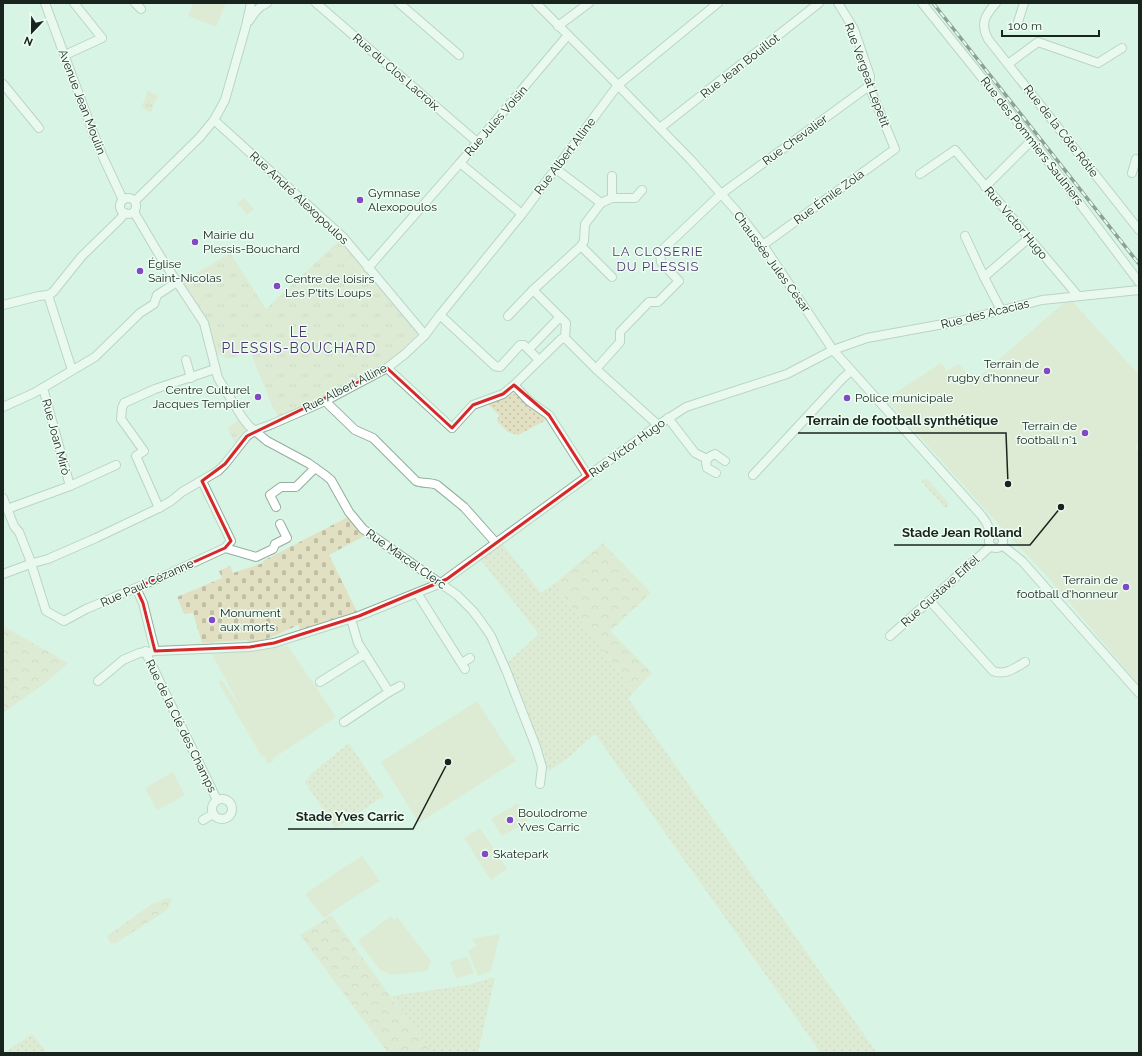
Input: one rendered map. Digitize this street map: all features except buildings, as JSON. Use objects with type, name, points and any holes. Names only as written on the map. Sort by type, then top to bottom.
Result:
[{"type":"street","name":"Avenue Jean Moulin","points":[[45,3],[65,55],[71,76],[102,155],[123,200]]},
{"type":"street","points":[[65,55],[102,38],[74,3]]},
{"type":"street","points":[[3,305],[48,295],[53,292],[82,256],[119,220],[136,206],[135,201],[200,137],[214,120],[225,100],[251,3]]},
{"type":"street","points":[[246,26],[254,12],[262,5],[267,3]]},
{"type":"street","name":"Rue du Clos Lacroix","points":[[316,3],[477,142]]},
{"type":"street","points":[[399,3],[459,55]]},
{"type":"street","name":"Chaussée Jules César","points":[[537,3],[690,159],[721,194],[763,245],[833,350],[980,515],[986,522],[992,535],[996,534],[1002,537],[1002,545],[1022,561],[1139,693]]},
{"type":"street","points":[[558,26],[589,3]]},
{"type":"street","name":"Rue Albert Alline","points":[[3,574],[48,559],[159,508],[182,492],[218,471],[247,436],[256,430],[325,401],[387,368],[405,354],[426,335],[440,315],[522,214],[618,85],[718,3]]},
{"type":"street","name":"Rue Jean Bouillot","points":[[660,128],[819,3]]},
{"type":"street","name":"Rue Vergeat Lepetit","points":[[838,3],[854,29],[870,76],[869,86],[894,149]]},
{"type":"street","name":"Rue des Pommiers Saulniers","points":[[922,3],[1032,140],[1139,282]]},
{"type":"street","name":"Rue de la Côte Rôtie","points":[[996,3],[987,14],[984,24],[984,32],[988,39],[1139,230]]},
{"type":"street","points":[[1016,25],[1024,3]]},
{"type":"street","name":"Rue Jules Voisin","points":[[522,214],[460,163],[568,35]]},
{"type":"street","points":[[1008,64],[1038,42],[1098,63],[1122,48]]},
{"type":"street","points":[[3,84],[39,128]]},
{"type":"street","name":"Rue Chevalier","points":[[596,369],[620,342],[620,332],[649,302],[658,302],[679,281],[661,262],[660,252],[721,194],[869,86]]},
{"type":"street","name":"Rue André Alexopoulos","points":[[214,120],[343,237],[426,335]]},
{"type":"street","points":[[985,187],[1032,140]]},
{"type":"street","name":"Rue Émile Zola","points":[[763,245],[894,149]]},
{"type":"street","name":"Rue Victor Hugo","points":[[920,174],[955,150],[1078,296]]},
{"type":"street","points":[[1132,173],[1136,159],[1139,160]]},
{"type":"street","points":[[368,268],[460,163]]},
{"type":"street","points":[[556,169],[601,203]]},
{"type":"street","points":[[612,176],[612,198]]},
{"type":"street","points":[[508,316],[533,290],[581,246],[584,241],[585,224],[601,203],[612,198],[635,198],[642,190]]},
{"type":"street","points":[[130,212],[121,208],[121,202],[129,198],[135,201]]},
{"type":"street","name":"Rue Marcel Clerc","points":[[130,212],[204,323],[218,378],[249,426],[256,430],[261,438],[315,468],[331,480],[347,508],[363,529],[457,595],[473,611],[482,623],[491,636],[506,670],[542,767],[540,784]]},
{"type":"street","points":[[965,236],[1001,310]]},
{"type":"street","points":[[984,277],[1029,238]]},
{"type":"street","points":[[581,246],[612,277]]},
{"type":"street","points":[[3,407],[42,388],[96,357],[140,313],[154,304],[157,295],[178,282]]},
{"type":"street","points":[[387,368],[452,428],[473,405],[503,394],[563,338],[566,323],[533,290]]},
{"type":"street","name":"Rue des Acacias","points":[[833,350],[867,338],[960,321],[1042,300],[1139,290]]},
{"type":"street","points":[[48,295],[72,370]]},
{"type":"street","points":[[440,315],[497,367],[500,367],[520,345],[524,345],[539,360]]},
{"type":"street","points":[[529,349],[560,317]]},
{"type":"street","points":[[563,338],[658,425]]},
{"type":"street","name":"Rue Victor Hugo","points":[[145,651],[250,647],[274,643],[351,618],[441,583],[668,418],[692,405],[787,374],[833,350]]},
{"type":"street","points":[[186,360],[191,378]]},
{"type":"street","points":[[159,508],[136,456],[144,451],[121,419],[122,408],[124,404],[155,389],[215,369]]},
{"type":"street","points":[[753,475],[837,384],[851,371]]},
{"type":"street","points":[[514,385],[529,401],[549,416],[588,476]]},
{"type":"street","name":"Rue Joan Mirò","points":[[42,388],[70,486]]},
{"type":"street","points":[[325,401],[356,430],[373,438],[416,481],[420,483],[437,485],[464,507],[496,543]]},
{"type":"street","points":[[668,418],[695,453],[707,459]]},
{"type":"street","points":[[716,473],[707,468],[707,459],[709,456],[715,454],[725,461]]},
{"type":"street","points":[[7,509],[70,486],[116,465]]},
{"type":"street","points":[[276,507],[270,494],[281,487],[296,487],[315,468]]},
{"type":"street","points":[[202,481],[231,541],[224,548],[256,557],[273,549],[275,544],[288,538],[280,524]]},
{"type":"street","points":[[3,498],[14,526],[19,532],[31,564]]},
{"type":"street","points":[[992,535],[989,541],[991,546],[996,548],[1002,545]]},
{"type":"street","name":"Rue Gustave Eiffel","points":[[890,636],[991,546]]},
{"type":"street","name":"Rue Paul Cézanne","points":[[31,564],[46,611],[64,621],[86,609],[224,548]]},
{"type":"street","points":[[136,588],[143,603],[155,651]]},
{"type":"street","points":[[417,593],[463,666],[470,658]]},
{"type":"street","points":[[930,601],[993,671],[1004,673],[1025,662]]},
{"type":"street","points":[[351,618],[358,643],[389,692]]},
{"type":"street","points":[[98,681],[123,660],[139,652],[145,651]]},
{"type":"street","name":"Rue de la Clé des Champs","points":[[145,651],[217,800]]},
{"type":"street","points":[[320,682],[365,654]]},
{"type":"street","points":[[344,722],[400,686]]},
{"type":"street","name":"Rue de la Clé des Champs","points":[[221,799],[231,804],[232,808],[230,816],[227,818],[220,818],[214,814],[212,808],[217,800],[221,799]]},
{"type":"street","points":[[203,820],[214,814]]},
{"type":"highlighted area","points":[[387,368],[452,428],[473,405],[503,394],[514,385],[549,415],[588,476],[447,579],[359,616],[274,643],[250,647],[155,651],[143,603],[136,588],[225,548],[231,541],[202,481],[225,464],[247,436]]},
{"type":"green space","points":[[193,3],[226,3],[216,27],[188,16]]},
{"type":"green space","points":[[147,90],[158,96],[151,113],[141,107],[146,97]]},
{"type":"green space","points":[[244,198],[254,209],[247,215],[237,203]]},
{"type":"green space","points":[[340,240],[417,331],[417,338],[398,355],[323,400],[301,410],[299,407],[279,417],[273,408],[250,351],[249,353],[228,359],[216,354],[206,322],[182,282],[230,253],[266,309]]},
{"type":"green space","points":[[1066,301],[1073,302],[1139,375],[1139,443],[1135,447],[1137,450],[1139,448],[1139,685],[1046,575],[886,399],[941,363],[947,371],[959,364],[973,382]]},
{"type":"green space","points":[[511,394],[517,394],[537,410],[546,420],[518,435],[508,432],[497,421],[499,415],[487,403]]},
{"type":"green space","points":[[239,420],[245,429],[244,433],[235,444],[227,428]]},
{"type":"green space","points":[[927,479],[948,502],[948,506],[945,508],[921,481]]},
{"type":"green space","points":[[348,517],[364,536],[329,555],[357,612],[301,632],[298,625],[261,641],[248,643],[247,640],[202,643],[193,613],[184,614],[177,597],[222,578],[219,571],[230,566],[233,573],[263,563],[263,561]]},
{"type":"green space","points":[[501,542],[541,593],[554,584],[634,692],[628,698],[877,1053],[821,1053],[595,734],[569,757],[548,772],[544,754],[507,663],[539,634],[480,559]]},
{"type":"green space","points":[[603,543],[651,593],[610,631],[652,673],[634,692],[554,584]]},
{"type":"green space","points":[[3,626],[68,663],[48,681],[3,713]]},
{"type":"green space","points":[[288,646],[336,717],[272,759],[274,761],[268,764],[264,756],[262,757],[218,682],[222,680],[241,709],[212,654]]},
{"type":"green space","points":[[477,701],[516,761],[419,823],[381,762]]},
{"type":"green space","points":[[349,743],[384,796],[335,828],[305,782],[313,772]]},
{"type":"green space","points":[[173,772],[185,795],[157,810],[145,788]]},
{"type":"green space","name":"Boulodrome Yves Carric","points":[[518,803],[528,821],[502,836],[491,819]]},
{"type":"green space","name":"Skatepark","points":[[480,828],[507,869],[491,880],[464,838]]},
{"type":"green space","points":[[362,856],[380,881],[324,918],[305,894]]},
{"type":"green space","points":[[166,898],[172,899],[167,910],[116,943],[110,943],[107,936],[152,904]]},
{"type":"green space","points":[[332,915],[432,1053],[388,1053],[300,935]]},
{"type":"green space","points":[[391,916],[394,920],[397,917],[431,961],[427,971],[392,975],[380,970],[358,941]]},
{"type":"green space","points":[[500,934],[491,971],[478,976],[468,951],[477,945],[472,939]]},
{"type":"green space","points":[[467,956],[474,973],[456,979],[450,962]]},
{"type":"green space","points":[[495,977],[478,1053],[432,1053],[391,996],[468,985]]},
{"type":"green space","points":[[32,1034],[48,1053],[4,1053]]},
{"type":"railway","points":[[933,3],[1139,264]]},
{"type":"place","name":"Gymnase Alexopoulos","points":[[360,200]]},
{"type":"place","name":"Mairie du Plessis-Bouchard","points":[[195,242]]},
{"type":"place","name":"Église Saint-Nicolas","points":[[140,271]]},
{"type":"place","name":"Centre de loisirs Les P'tits Loups","points":[[277,286]]},
{"type":"place","name":"Terrain de rugby d'honneur","points":[[1047,371]]},
{"type":"place","name":"Centre Culturel Jacques Templier","points":[[258,397]]},
{"type":"place","name":"Police municipale","points":[[847,398]]},
{"type":"place","name":"Terrain de football n°1","points":[[1085,433]]},
{"type":"place","name":"Terrain de football synthétique","points":[[1008,484]]},
{"type":"place","name":"Stade Jean Rolland","points":[[1061,507]]},
{"type":"place","name":"Terrain de football d'honneur","points":[[1126,587]]},
{"type":"place","name":"Monument aux morts","points":[[212,620]]},
{"type":"place","name":"Stade Yves Carric","points":[[448,762]]},
{"type":"place","name":"Boulodrome Yves Carric","points":[[510,820]]},
{"type":"place","name":"Skatepark","points":[[485,854]]},
{"type":"district","name":"LA CLOSERIE DU PLESSIS","points":[[658,258]]},
{"type":"district","name":"LE PLESSIS-BOUCHARD","points":[[299,340]]}]
